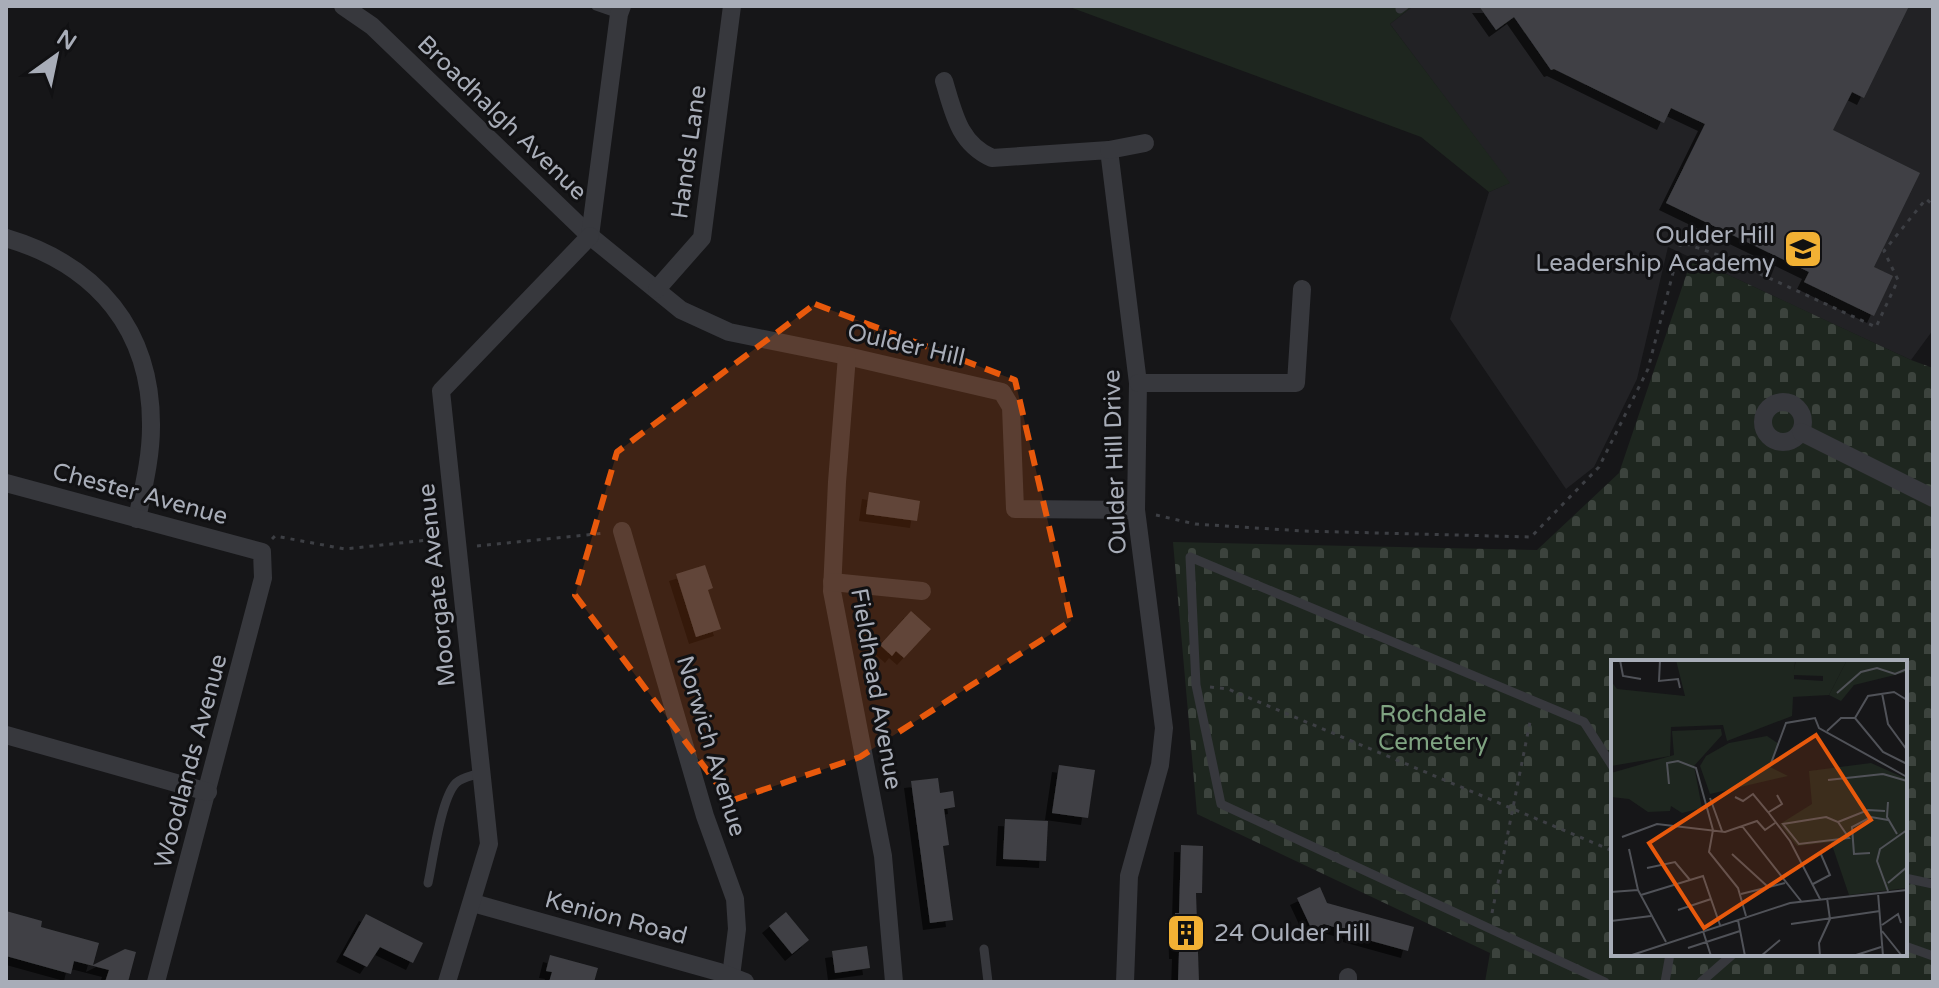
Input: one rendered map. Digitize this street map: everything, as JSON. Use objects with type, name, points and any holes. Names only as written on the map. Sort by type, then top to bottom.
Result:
[{"type":"street","name":"Broadhalgh Avenue","points":[[343,6],[372,26],[590,236]]},
{"type":"street","name":"Hands Lane","points":[[657,289],[702,238],[732,6]]},
{"type":"street","points":[[590,236],[620,10]]},
{"type":"street","points":[[944,81],[964,137],[979,152],[992,158],[1109,150],[1145,143]]},
{"type":"street","name":"Oulder Hill Drive","points":[[1109,150],[1138,383],[1136,510],[1164,728],[1160,765],[1129,876],[1125,982]]},
{"type":"street","name":"Oulder Hill","points":[[590,236],[681,310],[729,332],[1002,392],[1011,407],[1015,509],[1136,510]]},
{"type":"street","name":"Moorgate Avenue","points":[[447,982],[489,844],[441,391],[590,236]]},
{"type":"street","points":[[6,238],[34,246],[76,269],[106,295],[132,334],[146,377],[152,426],[148,466],[137,519]]},
{"type":"street","points":[[1138,383],[1296,383],[1302,289]]},
{"type":"street","name":"Fieldhead Avenue","points":[[847,356],[832,591],[883,856],[894,982]]},
{"type":"street","points":[[1801,432],[1933,498]]},
{"type":"street","name":"Chester Avenue","points":[[6,483],[262,552]]},
{"type":"street","name":"Norwich Avenue","points":[[622,531],[705,816],[735,899],[738,979]]},
{"type":"street","name":"Woodlands Avenue","points":[[156,982],[263,578],[262,552]]},
{"type":"street","points":[[832,582],[922,591]]},
{"type":"street","points":[[6,735],[208,792]]},
{"type":"street","name":"Kenion Road","points":[[473,903],[738,979]]},
{"type":"lane","points":[[596,6],[620,10]]},
{"type":"lane","points":[[1605,982],[1221,804],[1196,685],[1190,557],[1584,722],[1611,764]]},
{"type":"lane","points":[[428,883],[450,792],[461,779],[480,773]]},
{"type":"lane","points":[[1907,878],[1933,884]]},
{"type":"lane","points":[[1907,947],[1933,956]]},
{"type":"lane","points":[[984,949],[988,982]]},
{"type":"lane","points":[[1665,982],[1670,956]]},
{"type":"lane","points":[[1701,982],[1731,956]]},
{"type":"path","points":[[1136,510],[1195,524],[1531,537],[1599,467],[1648,369],[1681,242],[1721,256],[1876,327],[1898,280],[1884,251],[1926,199],[1933,205]]},
{"type":"path","points":[[262,552],[275,536],[345,549],[622,531]]},
{"type":"path","points":[[1196,685],[1228,689],[1611,850]]},
{"type":"path","points":[[1489,928],[1533,701]]},
{"type":"highlighted area","points":[[815,304],[1015,380],[1071,621],[860,757],[730,801],[575,595],[617,452]]},
{"type":"shaded area","name":"Oulder Hill Leadership Academy","points":[[1413,6],[1933,6],[1933,330],[1911,360],[1668,247],[1637,379],[1594,467],[1566,489],[1450,319],[1489,192],[1509,183],[1390,24]]},
{"type":"green space","points":[[1067,6],[1413,6],[1390,24],[1510,183],[1489,192],[1421,137]]},
{"type":"green space","name":"Rochdale Cemetery","points":[[1692,258],[1933,368],[1933,982],[1485,982],[1490,953],[1197,814],[1173,542],[1537,550],[1619,473]]},
{"type":"building","points":[[1479,6],[1909,6],[1864,98],[1852,92],[1833,130],[1920,173],[1874,267],[1893,276],[1874,316],[1804,282],[1809,272],[1666,203],[1705,124],[1671,108],[1664,123],[1551,70],[1514,17],[1496,30]]},
{"type":"building","points":[[869,492],[920,501],[917,521],[866,514]]},
{"type":"building","points":[[705,565],[713,588],[708,590],[721,629],[696,637],[676,574]]},
{"type":"building","points":[[911,611],[931,629],[904,658],[896,651],[892,656],[880,645]]},
{"type":"building","points":[[1059,765],[1095,770],[1088,818],[1052,813]]},
{"type":"building","points":[[938,778],[940,793],[953,791],[955,807],[944,809],[949,845],[943,846],[953,920],[930,923],[911,781]]},
{"type":"building","points":[[1005,819],[1048,821],[1046,861],[1003,859]]},
{"type":"building","points":[[1181,845],[1203,846],[1202,893],[1196,893],[1199,982],[1178,982],[1175,913],[1179,913]]},
{"type":"building","points":[[1320,887],[1327,903],[1414,927],[1408,951],[1350,935],[1350,932],[1324,924],[1312,930],[1297,898]]},
{"type":"building","points":[[6,911],[42,921],[41,927],[99,943],[93,965],[125,949],[136,952],[128,982],[105,982],[109,970],[74,961],[71,974],[6,956]]},
{"type":"building","points":[[786,912],[809,940],[792,954],[769,926]]},
{"type":"building","points":[[366,914],[423,943],[413,963],[380,947],[367,967],[343,955]]},
{"type":"building","points":[[867,946],[870,968],[835,973],[832,951]]},
{"type":"building","points":[[550,955],[598,968],[594,982],[549,982],[552,972],[546,971]]},
{"type":"place","name":"Oulder Hill Leadership Academy","points":[[1803,249]]},
{"type":"place","name":"24 Oulder Hill","points":[[1186,933]]}]
